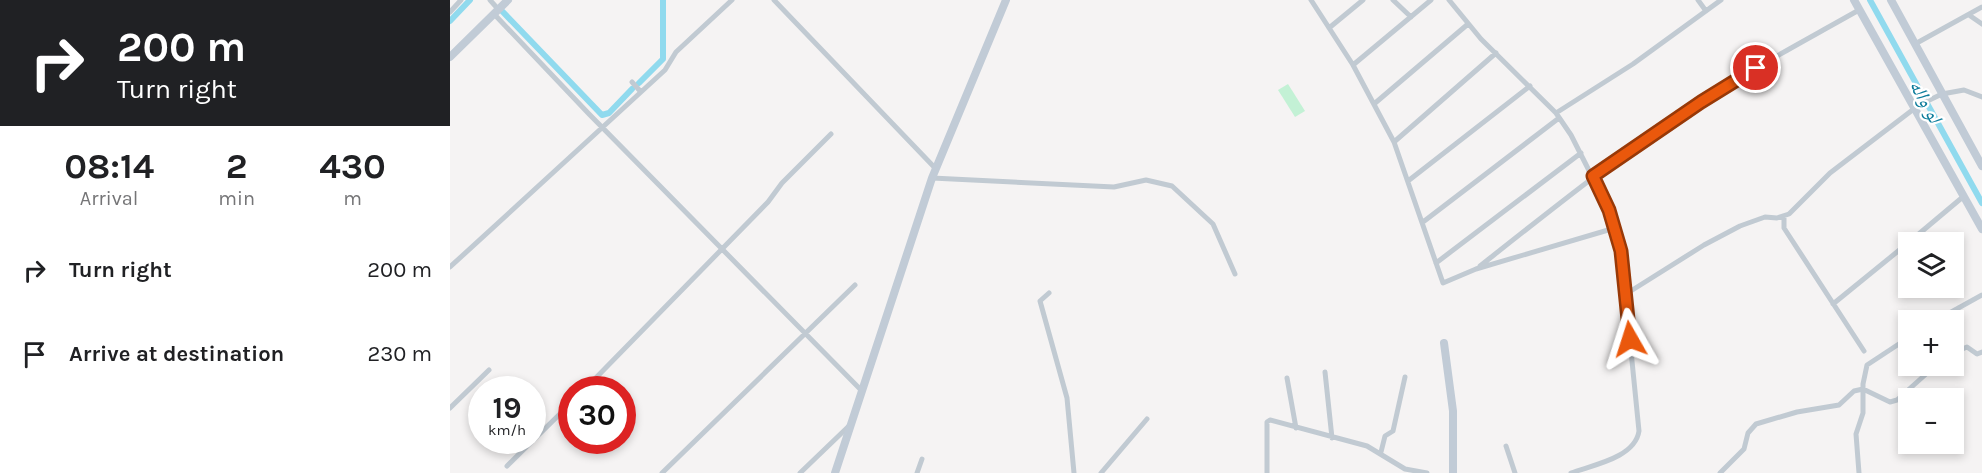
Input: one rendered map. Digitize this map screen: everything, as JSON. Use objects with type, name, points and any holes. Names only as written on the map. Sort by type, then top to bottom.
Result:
[{"type":"street","points":[[450,12],[461,0]]},
{"type":"street","points":[[490,0],[496,12],[603,126],[862,391]]},
{"type":"street","points":[[450,57],[508,0]]},
{"type":"street","points":[[450,267],[665,70],[676,52],[732,0]]},
{"type":"street","points":[[774,0],[936,169]]},
{"type":"street","points":[[835,473],[932,178],[1006,0]]},
{"type":"street","points":[[1311,0],[1353,65],[1394,142],[1443,283],[1476,269],[1615,228]]},
{"type":"street","points":[[1329,27],[1363,0]]},
{"type":"street","points":[[1393,0],[1411,17]]},
{"type":"street","points":[[1353,65],[1431,0]]},
{"type":"street","points":[[1449,0],[1468,24],[1558,115],[1593,176],[1615,228],[1621,251],[1640,431],[1638,439],[1622,454],[1570,473]]},
{"type":"street","points":[[1698,0],[1706,11]]},
{"type":"street","points":[[1423,222],[1558,115],[1721,0]]},
{"type":"street","points":[[1854,0],[1917,107],[1982,229]]},
{"type":"street","points":[[1891,0],[1940,95],[1982,166]]},
{"type":"street","points":[[1914,44],[1982,7]]},
{"type":"street","points":[[1476,269],[1593,176],[1736,80],[1859,10]]},
{"type":"street","points":[[1969,15],[1982,24]]},
{"type":"street","points":[[1374,104],[1468,24]]},
{"type":"street","points":[[1394,142],[1496,53]]},
{"type":"street","points":[[632,82],[641,92]]},
{"type":"street","points":[[1408,181],[1530,86]]},
{"type":"street","points":[[1626,294],[1704,244],[1740,226],[1765,217],[1784,216],[1830,172],[1917,107],[1940,95],[1964,90],[1982,97]]},
{"type":"street","points":[[598,376],[723,249],[768,202],[782,183],[831,134]]},
{"type":"street","points":[[1436,263],[1581,153]]},
{"type":"street","points":[[932,178],[1114,187],[1146,180],[1172,186],[1213,224],[1235,274]]},
{"type":"street","points":[[1921,232],[1964,196]]},
{"type":"street","points":[[1784,216],[1784,228],[1864,351]]},
{"type":"street","points":[[1833,304],[1898,251]]},
{"type":"street","points":[[662,473],[804,332],[855,285]]},
{"type":"street","points":[[1049,293],[1040,301],[1067,398],[1074,473]]},
{"type":"street","points":[[1955,310],[1982,295]]},
{"type":"street","points":[[1444,343],[1452,411],[1453,473]]},
{"type":"street","points":[[1859,473],[1856,434],[1863,413],[1863,389],[1867,365],[1898,345]]},
{"type":"street","points":[[1964,348],[1967,347],[1977,354],[1982,352]]},
{"type":"street","points":[[450,408],[489,370]]},
{"type":"street","points":[[1325,372],[1332,438]]},
{"type":"street","points":[[1720,473],[1743,449],[1748,433],[1756,424],[1797,412],[1839,405],[1854,391],[1863,389],[1890,402],[1897,400],[1924,376]]},
{"type":"street","points":[[1381,452],[1385,436],[1393,431],[1405,377]]},
{"type":"street","points":[[1287,378],[1296,428]]},
{"type":"street","points":[[507,466],[558,416]]},
{"type":"street","points":[[1101,473],[1147,420]]},
{"type":"street","points":[[1267,473],[1268,420],[1381,452],[1404,471],[1427,473]]},
{"type":"street","points":[[800,473],[851,424]]},
{"type":"street","points":[[1506,446],[1515,473]]},
{"type":"street","points":[[917,473],[922,459]]},
{"type":"green space","points":[[1288,84],[1305,111],[1295,117],[1278,90]]},
{"type":"waterway","points":[[450,21],[470,0]]},
{"type":"waterway","points":[[639,83],[663,59],[663,0]]},
{"type":"waterway","name":"لو واله","points":[[1870,0],[1982,203]]},
{"type":"waterway","points":[[502,11],[602,115],[609,113],[632,89]]},
{"type":"route","points":[[1630,339],[1621,251],[1609,210],[1593,176],[1701,102],[1756,68]]}]
